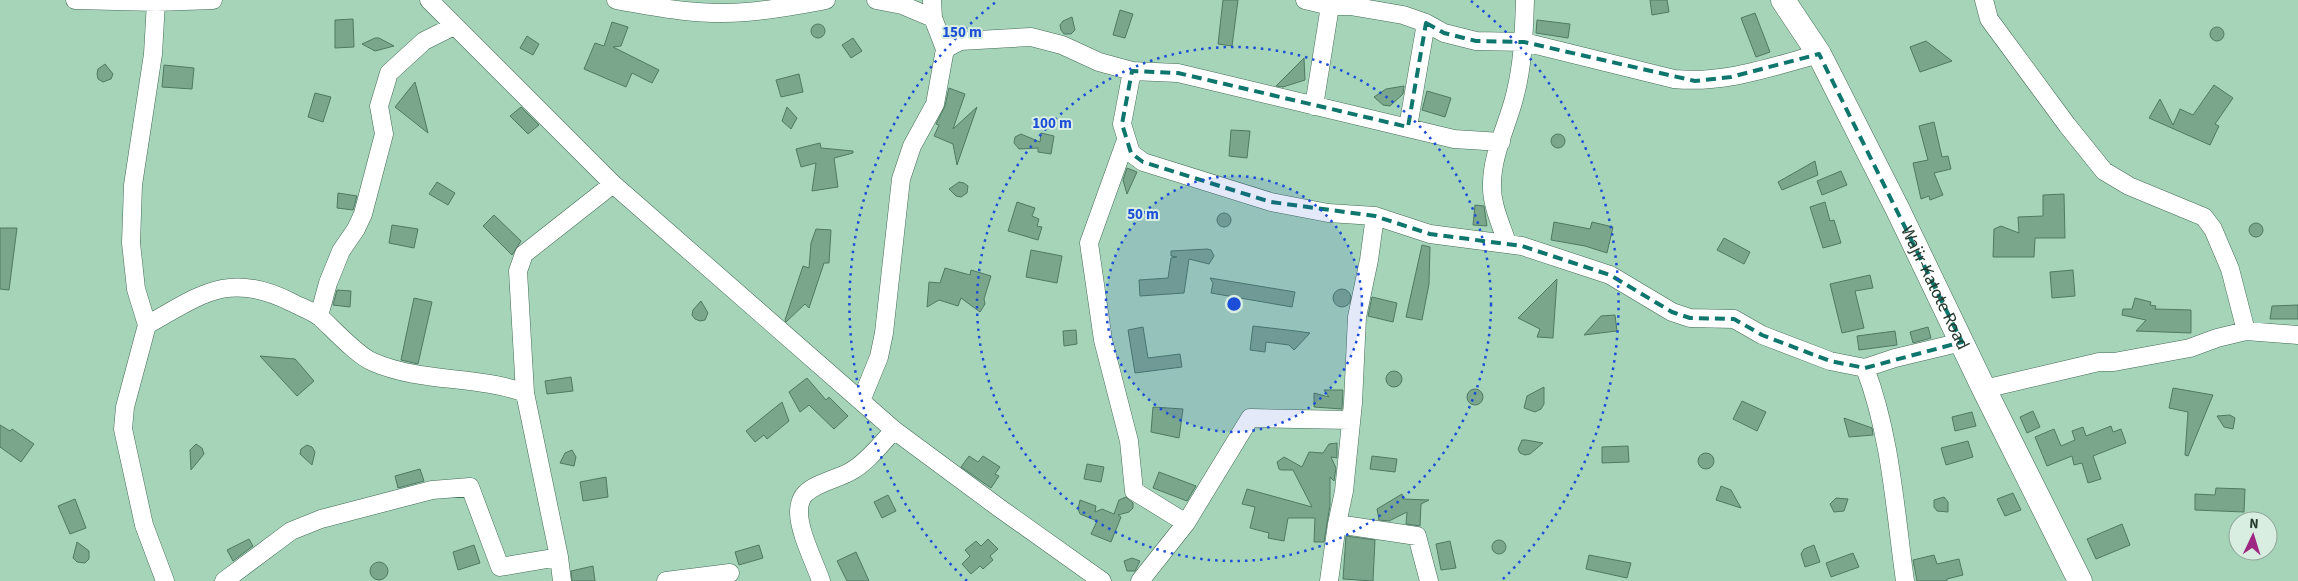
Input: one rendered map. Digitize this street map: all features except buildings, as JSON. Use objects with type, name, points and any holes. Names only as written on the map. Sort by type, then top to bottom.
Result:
[{"type":"street","points":[[75,0],[156,2],[212,0]]},
{"type":"street","points":[[429,0],[613,184],[894,430],[1102,581]]},
{"type":"street","points":[[616,0],[656,8],[698,12],[745,13],[826,0]]},
{"type":"street","points":[[876,0],[902,5],[933,18]]},
{"type":"street","points":[[861,401],[879,357],[884,333],[901,179],[912,146],[935,104],[945,49],[933,18],[932,0]]},
{"type":"street","points":[[1304,0],[1330,6],[1364,4],[1426,23],[1444,33],[1476,41],[1524,42],[1674,79],[1695,81],[1731,77],[1819,54]]},
{"type":"street","points":[[1507,243],[1493,201],[1492,184],[1494,168],[1515,94],[1524,42],[1525,0]]},
{"type":"street","name":"Wajir-Katote Road","points":[[1783,0],[1819,54],[1897,208],[1984,389],[2080,581]]},
{"type":"street","points":[[1984,0],[1989,19],[2104,171],[2129,186],[2204,217],[2213,229],[2230,269],[2246,331]]},
{"type":"street","points":[[156,2],[152,54],[133,184],[131,243],[136,289],[147,325],[125,407],[122,429],[144,525],[166,581]]},
{"type":"street","points":[[1314,106],[1330,6]]},
{"type":"street","points":[[1408,126],[1426,23]]},
{"type":"street","points":[[319,316],[328,283],[341,251],[356,229],[363,214],[384,134],[379,106],[389,74],[424,42],[454,26]]},
{"type":"street","points":[[945,49],[960,40],[1031,37],[1062,44],[1099,62],[1132,71],[1178,73],[1454,138],[1501,142]]},
{"type":"street","points":[[1132,71],[1122,124],[1131,153],[1144,162],[1271,202],[1328,213],[1375,216],[1430,234],[1466,240],[1507,243],[1594,268],[1610,275],[1672,312],[1690,318],[1734,319],[1762,335],[1830,361],[1866,368],[1894,358],[1962,342]]},
{"type":"street","points":[[1126,140],[1089,243],[1103,340],[1129,442],[1134,490],[1186,523]]},
{"type":"street","points":[[562,581],[559,557],[525,393],[518,271],[524,254],[613,184]]},
{"type":"street","points":[[1329,581],[1344,491],[1351,420],[1357,317],[1369,260],[1375,216]]},
{"type":"street","points":[[147,325],[196,297],[232,286],[250,286],[319,316],[371,362],[429,377],[505,386],[525,393]]},
{"type":"street","points":[[1984,389],[2099,362],[2114,362],[2190,348],[2246,331],[2298,335]]},
{"type":"street","points":[[1866,368],[1876,396],[1888,454],[1905,581]]},
{"type":"street","points":[[1140,581],[1186,523],[1250,418],[1351,420]]},
{"type":"street","points":[[821,581],[800,524],[798,511],[800,502],[804,494],[812,489],[853,470],[868,458],[894,430]]},
{"type":"street","points":[[224,581],[291,531],[321,519],[432,490],[470,487],[500,567],[559,557]]},
{"type":"street","points":[[1337,524],[1417,536],[1429,581]]},
{"type":"street","points":[[666,581],[730,573]]},
{"type":"highlighted area","points":[[1426,23],[1444,33],[1476,41],[1524,42],[1695,81],[1731,77],[1819,54],[1962,342],[1865,368],[1830,361],[1762,335],[1734,319],[1690,318],[1672,312],[1610,275],[1522,246],[1430,234],[1375,216],[1271,202],[1143,162],[1131,153],[1122,124],[1132,71],[1178,73],[1408,127]]}]
